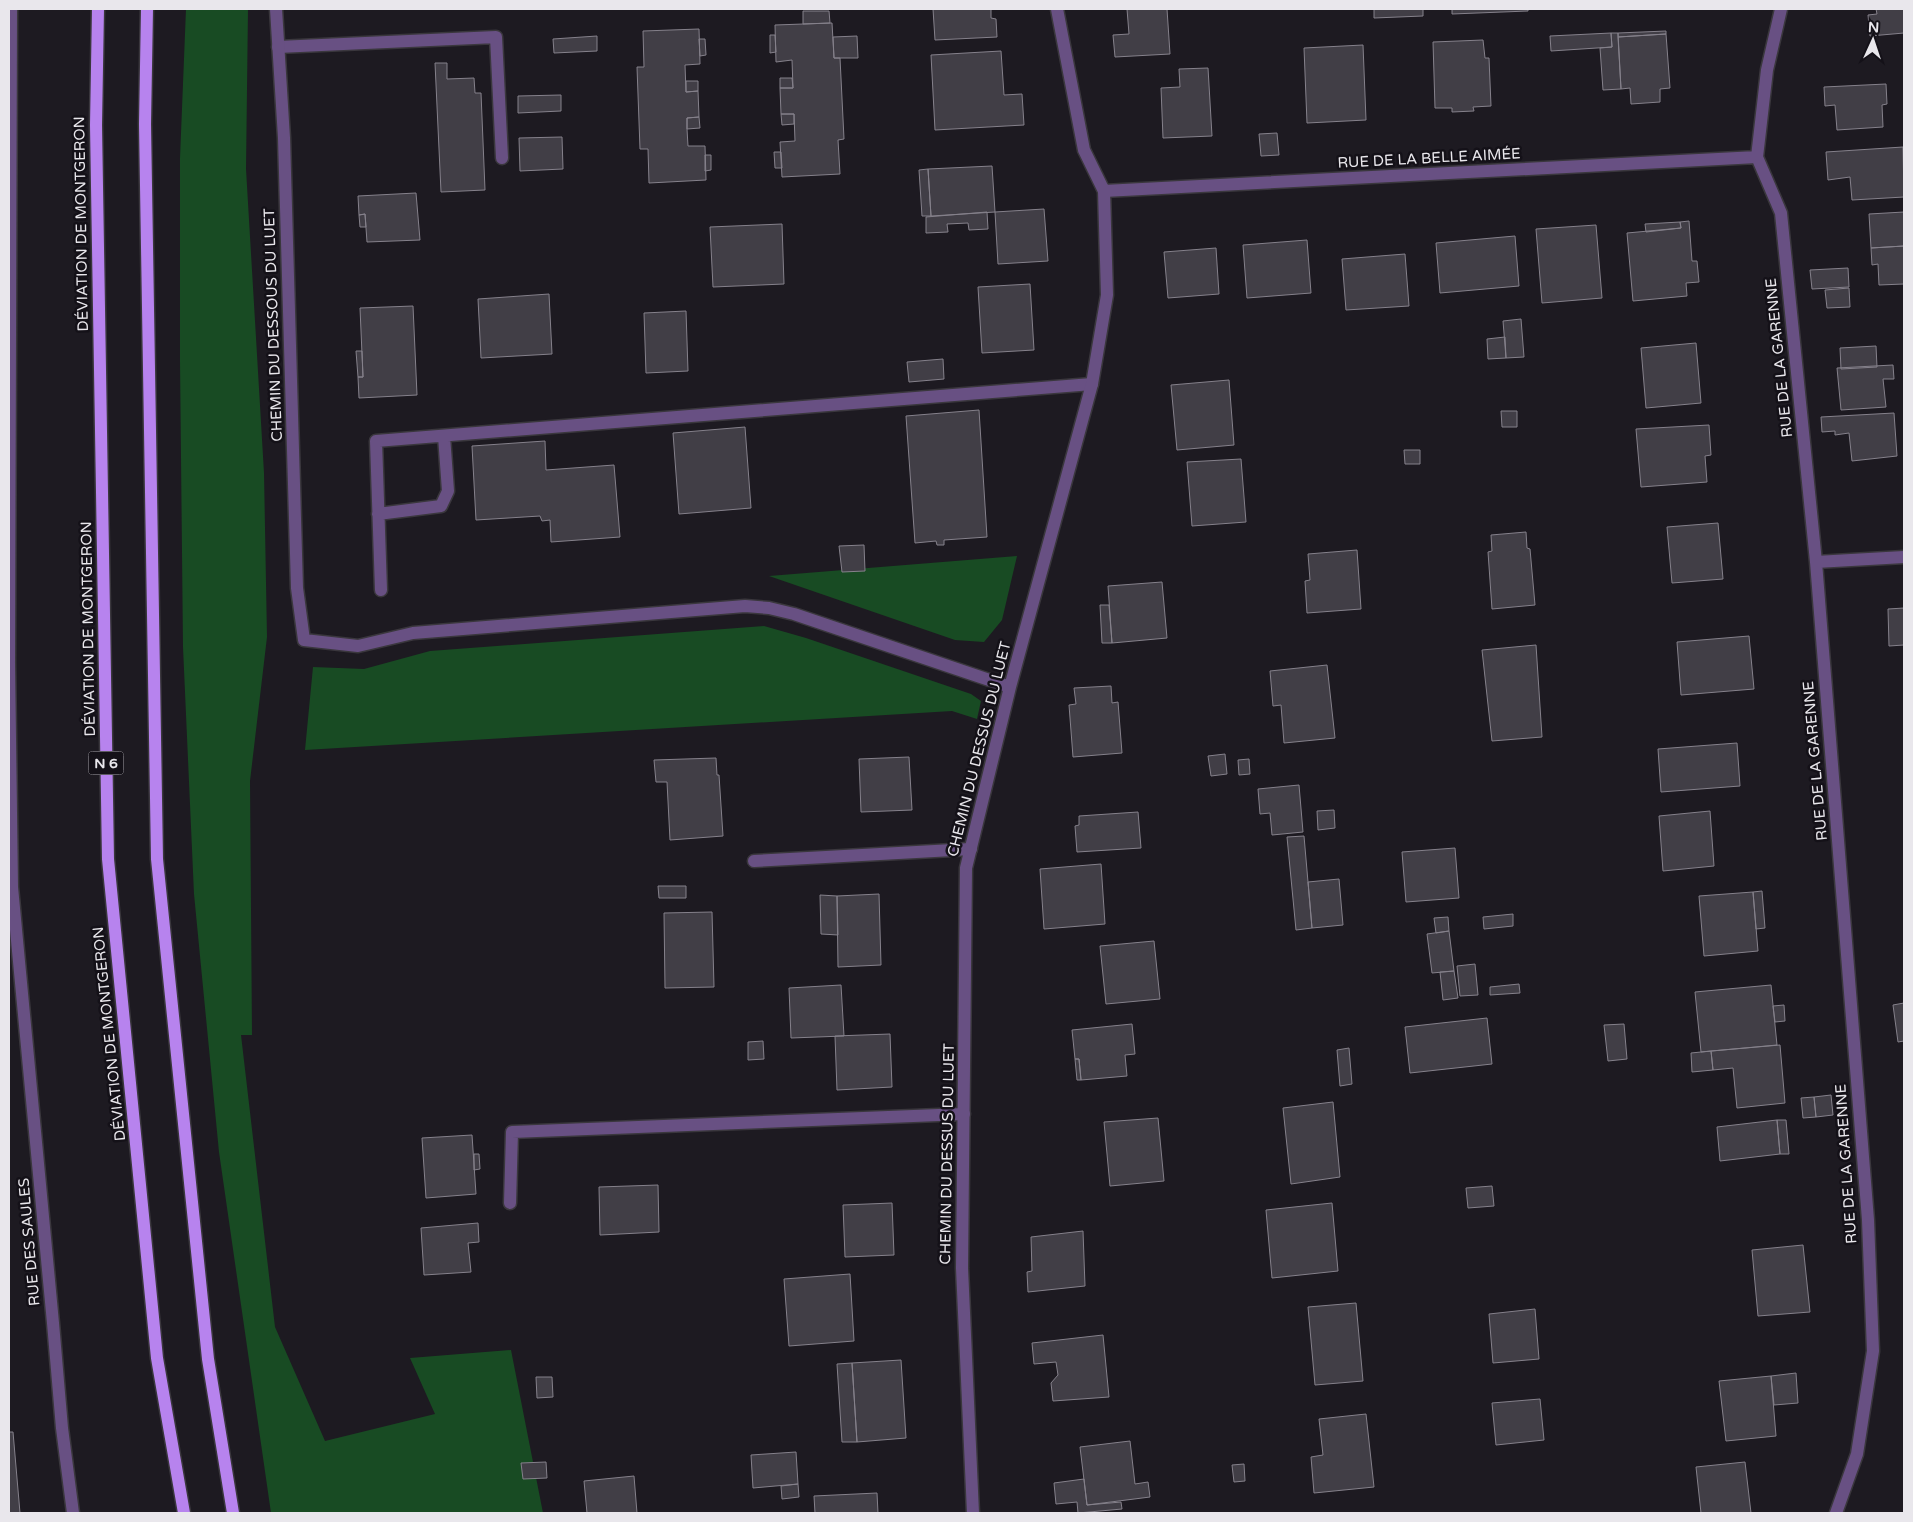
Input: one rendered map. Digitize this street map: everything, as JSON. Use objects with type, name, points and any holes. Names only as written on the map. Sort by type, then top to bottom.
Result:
[{"type":"main road","name":"DÉVIATION DE MONTGERON","points":[[98,9],[96,125],[108,859],[157,1358],[184,1513]]},
{"type":"main road","points":[[147,9],[145,124],[157,859],[208,1359],[234,1513]]},
{"type":"street","name":"RUE DES SAULES","points":[[11,9],[9,118],[11,864],[62,1428],[73,1513]]},
{"type":"street","name":"CHEMIN DU DESSOUS DU LUET","points":[[276,9],[284,138],[297,588],[304,640],[358,646],[414,633],[745,606],[769,608],[794,614],[1010,687]]},
{"type":"street","name":"CHEMIN DU DESSUS DU LUET","points":[[972,1513],[962,1268],[966,868],[1010,687],[1092,384],[1107,295],[1104,191],[1084,150],[1057,9]]},
{"type":"street","name":"RUE DE LA GARENNE","points":[[1781,9],[1767,70],[1757,157],[1781,213],[1816,562],[1868,1220],[1872,1351],[1857,1454],[1836,1513]]},
{"type":"street","points":[[278,47],[496,37],[502,158]]},
{"type":"street","name":"RUE DE LA BELLE AIMÉE","points":[[1104,191],[1757,157]]},
{"type":"street","points":[[381,590],[376,441],[1092,384]]},
{"type":"street","points":[[378,514],[441,506],[448,491],[444,436]]},
{"type":"street","points":[[1816,562],[1904,557]]},
{"type":"street","points":[[754,861],[971,849]]},
{"type":"street","points":[[510,1203],[512,1132],[964,1114]]},
{"type":"green space","points":[[186,9],[248,9],[246,169],[264,473],[267,637],[250,781],[252,1035],[241,1035],[275,1327],[325,1441],[435,1414],[410,1358],[511,1350],[543,1513],[271,1513],[219,1152],[194,894],[183,647],[180,362],[180,158]]},
{"type":"green space","points":[[1017,556],[1002,620],[984,642],[955,640],[769,576]]},
{"type":"green space","points":[[764,626],[806,638],[971,694],[981,701],[977,719],[952,711],[305,750],[313,667],[364,669],[430,651]]},
{"type":"building","points":[[933,9],[991,9],[991,18],[996,19],[997,37],[935,40]]},
{"type":"building","points":[[1127,9],[1167,9],[1170,54],[1115,57],[1113,35],[1129,34]]},
{"type":"building","points":[[1374,9],[1423,9],[1423,16],[1374,18]]},
{"type":"building","points":[[1452,9],[1528,9],[1528,11],[1452,14]]},
{"type":"building","points":[[1876,9],[1904,9],[1904,33],[1870,36],[1868,15],[1877,14]]},
{"type":"building","points":[[803,11],[829,11],[830,23],[803,24]]},
{"type":"building","points":[[832,23],[834,58],[840,58],[844,139],[838,140],[840,174],[782,177],[780,142],[795,141],[794,114],[781,114],[780,88],[793,88],[792,60],[776,62],[775,25]]},
{"type":"building","points":[[699,29],[700,64],[685,65],[686,92],[698,91],[699,117],[687,118],[687,129],[688,146],[705,146],[706,180],[649,183],[648,149],[640,149],[637,67],[644,67],[643,31]]},
{"type":"building","points":[[1666,31],[1666,34],[1618,37],[1618,33]]},
{"type":"building","points":[[1611,33],[1612,47],[1551,51],[1550,36]]},
{"type":"building","points":[[1611,33],[1618,33],[1621,89],[1603,90],[1600,48],[1612,47]]},
{"type":"building","points":[[1666,34],[1670,88],[1660,89],[1660,102],[1631,104],[1630,88],[1621,89],[1618,37]]},
{"type":"building","points":[[770,35],[775,35],[776,52],[770,53]]},
{"type":"building","points":[[597,36],[597,51],[554,53],[553,39]]},
{"type":"building","points":[[857,36],[858,58],[834,58],[833,37]]},
{"type":"building","points":[[699,39],[705,39],[706,55],[700,56]]},
{"type":"building","points":[[1483,40],[1485,58],[1489,58],[1491,106],[1473,107],[1474,111],[1452,112],[1452,108],[1435,108],[1433,42]]},
{"type":"building","points":[[1363,45],[1366,120],[1307,123],[1304,48]]},
{"type":"building","points":[[1001,51],[1004,95],[1022,94],[1024,125],[935,130],[931,55]]},
{"type":"building","points":[[435,63],[447,63],[447,79],[474,78],[475,93],[481,93],[485,190],[441,192]]},
{"type":"building","points":[[1208,68],[1212,136],[1163,138],[1161,88],[1180,87],[1179,69]]},
{"type":"building","points":[[780,78],[792,78],[793,88],[780,88]]},
{"type":"building","points":[[686,81],[698,81],[698,91],[686,92]]},
{"type":"building","points":[[1886,84],[1887,104],[1882,105],[1883,127],[1837,130],[1835,105],[1825,106],[1824,87]]},
{"type":"building","points":[[561,95],[561,111],[518,113],[518,96]]},
{"type":"building","points":[[781,114],[794,114],[794,124],[782,125]]},
{"type":"building","points":[[699,117],[700,128],[687,129],[687,118]]},
{"type":"building","points":[[1277,133],[1279,155],[1261,156],[1259,134]]},
{"type":"building","points":[[562,137],[563,169],[520,171],[519,138]]},
{"type":"building","points":[[1903,147],[1904,197],[1852,200],[1850,177],[1828,180],[1826,152]]},
{"type":"building","points":[[774,152],[781,152],[782,168],[775,168]]},
{"type":"building","points":[[705,155],[711,155],[711,170],[705,171]]},
{"type":"building","points":[[992,166],[995,212],[931,216],[928,169]]},
{"type":"building","points":[[928,169],[931,216],[922,216],[919,170]]},
{"type":"building","points":[[416,193],[420,240],[367,242],[365,214],[359,215],[358,196]]},
{"type":"building","points":[[1044,209],[1048,261],[998,264],[995,212]]},
{"type":"building","points":[[987,212],[988,229],[969,230],[968,223],[947,224],[948,232],[926,233],[926,217]]},
{"type":"building","points":[[1904,212],[1904,246],[1871,248],[1869,214]]},
{"type":"building","points":[[365,214],[366,227],[360,227],[359,215]]},
{"type":"building","points":[[1689,221],[1692,261],[1697,261],[1699,282],[1686,283],[1687,296],[1633,301],[1627,233],[1681,228],[1680,222]]},
{"type":"building","points":[[1680,222],[1681,228],[1646,232],[1645,224]]},
{"type":"building","points":[[782,224],[784,284],[713,287],[710,227]]},
{"type":"building","points":[[1596,225],[1602,298],[1542,303],[1536,229]]},
{"type":"building","points":[[1515,236],[1519,286],[1440,293],[1436,243]]},
{"type":"building","points":[[1307,240],[1311,293],[1247,298],[1243,245]]},
{"type":"building","points":[[1904,246],[1904,284],[1879,285],[1878,264],[1872,265],[1871,248]]},
{"type":"building","points":[[1216,248],[1219,294],[1168,298],[1164,252]]},
{"type":"building","points":[[1405,254],[1409,306],[1346,310],[1342,259]]},
{"type":"building","points":[[1848,268],[1849,287],[1812,289],[1810,270]]},
{"type":"building","points":[[1030,284],[1034,350],[982,353],[978,287]]},
{"type":"building","points":[[1849,288],[1850,307],[1827,308],[1825,290]]},
{"type":"building","points":[[549,294],[552,354],[481,358],[478,299]]},
{"type":"building","points":[[413,306],[417,395],[359,398],[358,377],[363,377],[360,308]]},
{"type":"building","points":[[686,311],[688,371],[646,373],[644,313]]},
{"type":"building","points":[[1521,319],[1524,357],[1506,358],[1503,321]]},
{"type":"building","points":[[1505,337],[1506,358],[1488,359],[1487,339]]},
{"type":"building","points":[[1696,343],[1701,403],[1646,408],[1641,348]]},
{"type":"building","points":[[1876,346],[1877,367],[1841,369],[1840,348]]},
{"type":"building","points":[[356,351],[362,351],[363,377],[358,377]]},
{"type":"building","points":[[943,359],[944,379],[909,382],[907,362]]},
{"type":"building","points":[[1893,365],[1894,379],[1883,379],[1886,407],[1841,410],[1837,368]]},
{"type":"building","points":[[1229,380],[1234,445],[1177,450],[1171,385]]},
{"type":"building","points":[[979,410],[987,537],[944,540],[944,545],[937,545],[936,541],[915,543],[906,416]]},
{"type":"building","points":[[1501,411],[1517,411],[1517,427],[1502,427]]},
{"type":"building","points":[[1894,413],[1897,456],[1852,461],[1849,433],[1835,435],[1835,431],[1822,432],[1821,417]]},
{"type":"building","points":[[1709,425],[1711,455],[1705,456],[1707,482],[1641,487],[1636,429]]},
{"type":"building","points":[[745,427],[751,508],[679,514],[673,433]]},
{"type":"building","points":[[545,441],[546,470],[614,465],[620,537],[551,542],[550,520],[542,521],[540,516],[476,520],[472,446]]},
{"type":"building","points":[[1404,450],[1420,450],[1420,464],[1405,464]]},
{"type":"building","points":[[1241,459],[1246,522],[1192,526],[1187,462]]},
{"type":"building","points":[[1718,523],[1723,579],[1672,583],[1667,527]]},
{"type":"building","points":[[1526,532],[1527,548],[1530,549],[1535,605],[1492,609],[1488,552],[1492,551],[1491,535]]},
{"type":"building","points":[[864,545],[865,571],[842,572],[839,546]]},
{"type":"building","points":[[1357,550],[1361,609],[1307,613],[1305,581],[1310,580],[1308,554]]},
{"type":"building","points":[[1162,582],[1167,638],[1112,643],[1108,586]]},
{"type":"building","points":[[1100,605],[1109,605],[1112,643],[1102,643]]},
{"type":"building","points":[[1904,608],[1904,645],[1889,646],[1888,609]]},
{"type":"building","points":[[1749,636],[1754,689],[1681,695],[1677,642]]},
{"type":"building","points":[[1536,645],[1542,737],[1492,741],[1482,650]]},
{"type":"building","points":[[1327,665],[1335,738],[1284,743],[1281,705],[1273,706],[1270,671]]},
{"type":"building","points":[[1111,686],[1112,703],[1118,702],[1122,753],[1073,757],[1069,705],[1076,704],[1074,688]]},
{"type":"building","points":[[1737,743],[1740,786],[1661,792],[1658,749]]},
{"type":"building","points":[[1225,754],[1227,774],[1211,776],[1208,756]]},
{"type":"building","points":[[909,757],[912,810],[861,812],[859,759]]},
{"type":"building","points":[[716,758],[723,836],[670,840],[667,782],[656,782],[654,760]]},
{"type":"building","points":[[1249,759],[1250,774],[1239,775],[1238,760]]},
{"type":"building","points":[[1299,785],[1303,832],[1272,835],[1270,813],[1260,814],[1258,789]]},
{"type":"building","points":[[1334,810],[1335,828],[1318,830],[1317,811]]},
{"type":"building","points":[[1710,811],[1714,866],[1663,871],[1659,816]]},
{"type":"building","points":[[1138,812],[1141,848],[1077,852],[1075,826],[1079,825],[1079,816]]},
{"type":"building","points":[[1304,836],[1312,928],[1296,930],[1287,837]]},
{"type":"building","points":[[1455,848],[1459,898],[1406,902],[1402,852]]},
{"type":"building","points":[[1101,864],[1105,924],[1044,929],[1040,869]]},
{"type":"building","points":[[1339,879],[1343,925],[1312,928],[1308,882]]},
{"type":"building","points":[[658,886],[686,886],[686,898],[659,898]]},
{"type":"building","points":[[1762,891],[1765,928],[1756,929],[1753,892]]},
{"type":"building","points":[[1753,892],[1758,951],[1704,956],[1699,896]]},
{"type":"building","points":[[879,894],[881,965],[838,967],[837,896]]},
{"type":"building","points":[[820,895],[837,896],[838,935],[821,934]]},
{"type":"building","points":[[712,912],[714,987],[665,988],[664,913]]},
{"type":"building","points":[[1513,914],[1513,926],[1484,929],[1483,917]]},
{"type":"building","points":[[1448,917],[1449,931],[1436,933],[1434,918]]},
{"type":"building","points":[[1449,931],[1454,971],[1432,973],[1427,934]]},
{"type":"building","points":[[1154,941],[1160,999],[1106,1004],[1100,946]]},
{"type":"building","points":[[1475,964],[1478,995],[1460,996],[1457,966]]},
{"type":"building","points":[[1454,971],[1458,998],[1443,1000],[1440,972]]},
{"type":"building","points":[[1519,984],[1520,993],[1490,995],[1490,987]]},
{"type":"building","points":[[841,985],[844,1036],[791,1038],[789,988]]},
{"type":"building","points":[[1771,985],[1777,1045],[1701,1052],[1695,992]]},
{"type":"building","points":[[1904,1003],[1904,1041],[1898,1042],[1893,1005]]},
{"type":"building","points":[[1784,1005],[1785,1021],[1775,1022],[1773,1006]]},
{"type":"building","points":[[1487,1018],[1492,1064],[1410,1073],[1405,1027]]},
{"type":"building","points":[[1132,1024],[1135,1054],[1125,1055],[1127,1076],[1081,1080],[1079,1059],[1075,1059],[1072,1030]]},
{"type":"building","points":[[1624,1024],[1627,1059],[1608,1061],[1604,1025]]},
{"type":"building","points":[[890,1034],[892,1087],[837,1090],[835,1036]]},
{"type":"building","points":[[763,1041],[764,1059],[748,1060],[748,1042]]},
{"type":"building","points":[[1780,1045],[1785,1103],[1737,1108],[1733,1068],[1713,1070],[1711,1051]]},
{"type":"building","points":[[1349,1048],[1352,1084],[1340,1086],[1337,1050]]},
{"type":"building","points":[[1711,1051],[1713,1070],[1692,1072],[1691,1053]]},
{"type":"building","points":[[1075,1059],[1079,1059],[1081,1080],[1077,1080]]},
{"type":"building","points":[[1831,1095],[1833,1115],[1816,1117],[1814,1097]]},
{"type":"building","points":[[1814,1097],[1816,1117],[1803,1118],[1801,1098]]},
{"type":"building","points":[[1333,1102],[1340,1177],[1291,1184],[1283,1108]]},
{"type":"building","points":[[1158,1118],[1164,1181],[1110,1186],[1104,1122]]},
{"type":"building","points":[[1777,1120],[1786,1120],[1789,1154],[1780,1154]]},
{"type":"building","points":[[1777,1120],[1780,1154],[1720,1161],[1717,1127]]},
{"type":"building","points":[[472,1135],[476,1194],[426,1198],[422,1138]]},
{"type":"building","points":[[474,1154],[479,1154],[480,1169],[474,1170]]},
{"type":"building","points":[[658,1185],[659,1232],[600,1235],[599,1187]]},
{"type":"building","points":[[1492,1186],[1494,1206],[1468,1208],[1466,1188]]},
{"type":"building","points":[[892,1203],[894,1255],[845,1257],[843,1205]]},
{"type":"building","points":[[1332,1203],[1338,1271],[1272,1278],[1266,1210]]},
{"type":"building","points":[[478,1223],[479,1242],[468,1243],[471,1272],[424,1275],[421,1228]]},
{"type":"building","points":[[1083,1231],[1085,1286],[1028,1292],[1027,1272],[1032,1271],[1031,1237]]},
{"type":"building","points":[[1803,1245],[1810,1312],[1758,1316],[1752,1250]]},
{"type":"building","points":[[850,1274],[854,1341],[789,1346],[784,1279]]},
{"type":"building","points":[[1356,1303],[1363,1381],[1315,1385],[1308,1307]]},
{"type":"building","points":[[1535,1309],[1539,1359],[1493,1363],[1489,1314]]},
{"type":"building","points":[[1103,1335],[1109,1397],[1053,1401],[1051,1383],[1058,1375],[1056,1362],[1034,1364],[1032,1343]]},
{"type":"building","points":[[901,1360],[906,1438],[857,1442],[852,1363]]},
{"type":"building","points":[[852,1363],[857,1442],[842,1442],[837,1364]]},
{"type":"building","points":[[1796,1373],[1798,1403],[1774,1405],[1771,1376]]},
{"type":"building","points":[[1771,1376],[1776,1436],[1726,1441],[1719,1381]]},
{"type":"building","points":[[536,1377],[552,1377],[553,1397],[537,1398]]},
{"type":"building","points":[[1540,1399],[1544,1440],[1496,1445],[1492,1403]]},
{"type":"building","points":[[1366,1414],[1374,1487],[1314,1493],[1311,1457],[1323,1455],[1319,1419]]},
{"type":"building","points":[[9,1432],[13,1432],[20,1513],[9,1513]]},
{"type":"building","points":[[1130,1441],[1135,1484],[1148,1482],[1150,1497],[1087,1505],[1080,1447]]},
{"type":"building","points":[[796,1452],[798,1484],[753,1488],[751,1455]]},
{"type":"building","points":[[546,1462],[547,1478],[523,1479],[521,1463]]},
{"type":"building","points":[[1745,1462],[1751,1513],[1701,1513],[1696,1467]]},
{"type":"building","points":[[1244,1464],[1245,1481],[1234,1482],[1232,1465]]},
{"type":"building","points":[[634,1476],[637,1513],[587,1513],[584,1481]]},
{"type":"building","points":[[1084,1479],[1087,1505],[1121,1502],[1122,1509],[1078,1513],[1077,1502],[1056,1504],[1054,1483]]},
{"type":"building","points":[[798,1484],[799,1497],[782,1499],[781,1486]]},
{"type":"building","points":[[877,1493],[878,1513],[815,1513],[814,1496]]}]
